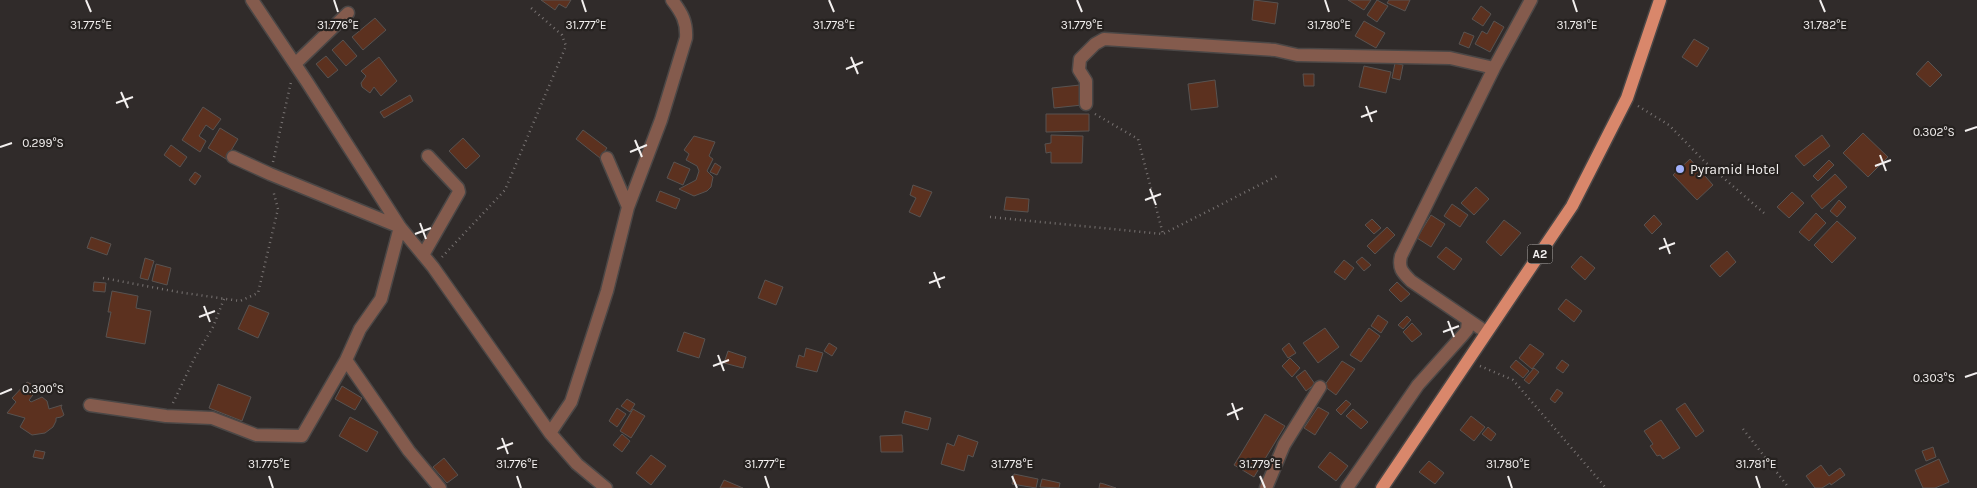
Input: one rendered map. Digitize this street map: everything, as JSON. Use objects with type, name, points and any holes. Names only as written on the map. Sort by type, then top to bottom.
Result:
[{"type":"main road","name":"A2","points":[[1382,488],[1572,206],[1627,98],[1660,0]]},
{"type":"street","points":[[252,0],[400,227],[433,267],[550,433],[577,464],[606,488]]},
{"type":"street","points":[[550,433],[571,402],[607,291],[628,207],[661,120],[686,38],[687,26],[684,16],[672,0]]},
{"type":"street","points":[[1486,332],[1411,281],[1400,271],[1399,264],[1401,256],[1494,68],[1531,0]]},
{"type":"street","points":[[295,64],[348,12]]},
{"type":"street","points":[[1086,104],[1086,81],[1079,70],[1080,60],[1095,44],[1104,39],[1275,50],[1297,55],[1450,58],[1494,68]]},
{"type":"street","points":[[423,255],[459,192],[458,188],[428,156]]},
{"type":"street","points":[[233,157],[400,227]]},
{"type":"street","points":[[607,158],[628,207]]},
{"type":"street","points":[[90,405],[166,416],[212,418],[256,436],[302,436],[346,360],[360,329],[381,299],[400,227]]},
{"type":"street","points":[[1347,488],[1418,385],[1467,330],[1468,320]]},
{"type":"street","points":[[346,360],[409,451],[440,488]]},
{"type":"street","points":[[1266,488],[1284,445],[1320,387]]},
{"type":"path","points":[[433,267],[505,190],[566,46],[562,35],[530,7]]},
{"type":"path","points":[[104,278],[240,301],[258,293],[278,209],[270,174],[295,64]]},
{"type":"path","points":[[1627,98],[1669,126],[1705,162],[1764,213]]},
{"type":"path","points":[[1086,104],[1094,113],[1138,139],[1163,234]]},
{"type":"path","points":[[990,217],[1163,234],[1277,176]]},
{"type":"path","points":[[166,416],[212,327],[224,299]]},
{"type":"path","points":[[1467,361],[1513,380],[1606,488]]},
{"type":"path","points":[[1743,429],[1789,488]]},
{"type":"building","points":[[541,0],[571,0],[566,8],[559,4],[555,10]]},
{"type":"building","points":[[1254,0],[1278,3],[1275,24],[1252,20]]},
{"type":"building","points":[[1348,0],[1371,0],[1364,10]]},
{"type":"building","points":[[1377,0],[1388,6],[1377,22],[1367,15]]},
{"type":"building","points":[[1389,0],[1410,0],[1405,11],[1387,3]]},
{"type":"building","points":[[1481,6],[1491,14],[1483,26],[1472,19]]},
{"type":"building","points":[[375,18],[386,30],[363,50],[352,37]]},
{"type":"building","points":[[1364,21],[1385,33],[1376,48],[1355,36]]},
{"type":"building","points":[[1494,21],[1504,27],[1490,52],[1475,44],[1482,31],[1487,34]]},
{"type":"building","points":[[1464,32],[1474,36],[1469,48],[1459,44]]},
{"type":"building","points":[[1694,39],[1709,48],[1697,67],[1682,57]]},
{"type":"building","points":[[343,40],[357,56],[346,66],[332,50]]},
{"type":"building","points":[[326,56],[338,70],[328,78],[316,64]]},
{"type":"building","points":[[379,57],[397,81],[381,96],[374,87],[370,93],[362,87],[361,83],[366,76],[361,71]]},
{"type":"building","points":[[1928,61],[1942,75],[1930,87],[1916,74]]},
{"type":"building","points":[[1395,63],[1403,65],[1400,80],[1392,78]]},
{"type":"building","points":[[1364,66],[1391,72],[1386,93],[1359,87]]},
{"type":"building","points":[[1303,74],[1314,74],[1314,86],[1304,86]]},
{"type":"building","points":[[1215,80],[1218,107],[1191,110],[1188,84]]},
{"type":"building","points":[[1080,85],[1082,105],[1054,108],[1052,88]]},
{"type":"building","points":[[410,95],[413,101],[384,118],[380,112]]},
{"type":"building","points":[[203,107],[221,119],[213,130],[206,125],[199,136],[206,141],[200,152],[182,140]]},
{"type":"building","points":[[1046,114],[1089,114],[1089,131],[1046,132]]},
{"type":"building","points":[[220,128],[238,139],[226,159],[208,148]]},
{"type":"building","points":[[583,130],[607,148],[600,158],[576,139]]},
{"type":"building","points":[[1863,133],[1888,157],[1868,177],[1843,153]]},
{"type":"building","points":[[1051,135],[1083,136],[1082,163],[1051,163],[1051,152],[1046,153],[1045,144],[1051,143]]},
{"type":"building","points":[[1822,135],[1830,146],[1804,166],[1795,156]]},
{"type":"building","points":[[694,136],[715,142],[709,156],[713,159],[707,171],[713,177],[711,187],[707,191],[694,196],[679,189],[696,180],[699,171],[697,166],[686,160],[689,154],[684,150]]},
{"type":"building","points":[[463,138],[480,156],[466,169],[449,151]]},
{"type":"building","points":[[171,145],[187,157],[180,167],[164,155]]},
{"type":"building","points":[[1690,159],[1713,185],[1697,200],[1673,175]]},
{"type":"building","points":[[1829,160],[1834,165],[1818,181],[1813,176]]},
{"type":"building","points":[[674,162],[690,169],[683,185],[667,178]]},
{"type":"building","points":[[715,163],[721,167],[717,175],[710,172]]},
{"type":"building","points":[[195,172],[201,176],[195,185],[189,180]]},
{"type":"building","points":[[1835,174],[1847,187],[1822,209],[1811,196]]},
{"type":"building","points":[[913,185],[932,192],[920,217],[909,212],[916,198],[910,195]]},
{"type":"building","points":[[1476,187],[1489,199],[1474,215],[1461,203]]},
{"type":"building","points":[[660,191],[680,199],[676,209],[656,201]]},
{"type":"building","points":[[1792,192],[1804,203],[1789,218],[1777,207]]},
{"type":"building","points":[[1006,197],[1029,199],[1028,212],[1004,210]]},
{"type":"building","points":[[1839,200],[1846,207],[1837,217],[1830,211]]},
{"type":"building","points":[[1452,204],[1468,215],[1460,227],[1444,216]]},
{"type":"building","points":[[1816,213],[1826,223],[1809,241],[1799,232]]},
{"type":"building","points":[[1431,215],[1445,224],[1431,247],[1417,238]]},
{"type":"building","points":[[1654,215],[1662,224],[1652,234],[1644,225]]},
{"type":"building","points":[[1372,219],[1381,228],[1374,234],[1365,225]]},
{"type":"building","points":[[1504,220],[1521,233],[1501,256],[1486,242]]},
{"type":"building","points":[[1837,221],[1856,238],[1832,263],[1814,245]]},
{"type":"building","points":[[1387,227],[1395,235],[1375,254],[1367,246]]},
{"type":"building","points":[[91,237],[111,244],[107,255],[87,248]]},
{"type":"building","points":[[1446,247],[1462,259],[1454,270],[1437,257]]},
{"type":"building","points":[[1727,251],[1736,262],[1720,277],[1710,266]]},
{"type":"building","points":[[1581,256],[1595,268],[1585,280],[1571,267]]},
{"type":"building","points":[[1362,257],[1371,265],[1364,271],[1356,262]]},
{"type":"building","points":[[145,258],[154,261],[148,280],[140,278]]},
{"type":"building","points":[[1344,260],[1354,268],[1345,280],[1334,272]]},
{"type":"building","points":[[156,264],[171,268],[167,285],[152,281]]},
{"type":"building","points":[[765,280],[783,287],[776,305],[758,298]]},
{"type":"building","points":[[94,282],[106,283],[105,292],[93,291]]},
{"type":"building","points":[[1397,282],[1410,294],[1401,302],[1389,290]]},
{"type":"building","points":[[112,291],[138,296],[136,308],[151,311],[145,344],[106,337],[111,312],[108,312]]},
{"type":"building","points":[[1566,299],[1582,311],[1574,322],[1558,309]]},
{"type":"building","points":[[249,305],[269,313],[258,338],[238,329]]},
{"type":"building","points":[[1378,315],[1388,322],[1381,333],[1371,326]]},
{"type":"building","points":[[1407,316],[1411,320],[1403,329],[1398,325]]},
{"type":"building","points":[[1412,323],[1422,334],[1412,342],[1403,332]]},
{"type":"building","points":[[1325,328],[1339,347],[1318,363],[1303,343]]},
{"type":"building","points":[[1369,328],[1380,336],[1361,362],[1350,355]]},
{"type":"building","points":[[684,332],[705,339],[699,358],[677,351]]},
{"type":"building","points":[[829,343],[837,348],[832,356],[824,351]]},
{"type":"building","points":[[1289,343],[1296,353],[1288,358],[1282,349]]},
{"type":"building","points":[[1530,344],[1544,354],[1532,369],[1519,358]]},
{"type":"building","points":[[806,348],[823,353],[817,372],[796,367],[799,355],[804,357]]},
{"type":"building","points":[[728,351],[746,357],[743,368],[724,363]]},
{"type":"building","points":[[1290,358],[1300,368],[1292,377],[1282,366]]},
{"type":"building","points":[[1516,360],[1529,371],[1523,378],[1510,367]]},
{"type":"building","points":[[1562,360],[1569,365],[1563,373],[1556,368]]},
{"type":"building","points":[[1342,361],[1355,369],[1336,395],[1324,386]]},
{"type":"building","points":[[1534,368],[1539,372],[1529,384],[1524,380]]},
{"type":"building","points":[[1305,370],[1315,384],[1306,391],[1296,377]]},
{"type":"building","points":[[27,382],[33,385],[36,391],[29,400],[31,402],[42,397],[47,401],[49,409],[62,405],[64,415],[56,418],[53,427],[45,433],[32,435],[20,427],[25,418],[7,413],[16,402],[12,398]]},
{"type":"building","points":[[218,384],[251,397],[242,421],[209,408]]},
{"type":"building","points":[[342,386],[362,398],[355,410],[335,399]]},
{"type":"building","points":[[1557,389],[1563,393],[1555,403],[1550,399]]},
{"type":"building","points":[[627,399],[635,404],[630,412],[621,406]]},
{"type":"building","points":[[1346,400],[1351,404],[1341,415],[1336,410]]},
{"type":"building","points":[[1685,403],[1704,431],[1696,437],[1676,409]]},
{"type":"building","points":[[1318,407],[1329,413],[1315,435],[1304,428]]},
{"type":"building","points":[[617,408],[626,414],[617,427],[609,421]]},
{"type":"building","points":[[633,409],[645,416],[631,438],[620,431]]},
{"type":"building","points":[[1353,409],[1368,422],[1361,429],[1346,416]]},
{"type":"building","points":[[905,411],[931,418],[928,430],[902,423]]},
{"type":"building","points":[[1265,414],[1285,426],[1254,477],[1234,465]]},
{"type":"building","points":[[1471,416],[1485,427],[1474,441],[1460,430]]},
{"type":"building","points":[[350,417],[378,432],[367,452],[339,436]]},
{"type":"building","points":[[1661,420],[1680,448],[1663,459],[1660,455],[1657,456],[1650,446],[1653,444],[1644,431]]},
{"type":"building","points":[[1488,427],[1496,434],[1491,441],[1482,434]]},
{"type":"building","points":[[622,434],[630,441],[622,452],[613,445]]},
{"type":"building","points":[[902,435],[903,452],[881,452],[880,436]]},
{"type":"building","points":[[958,435],[978,442],[973,457],[968,455],[964,471],[941,464],[947,443],[954,446]]},
{"type":"building","points":[[1933,447],[1936,457],[1926,461],[1922,451]]},
{"type":"building","points":[[35,450],[45,452],[43,459],[33,457]]},
{"type":"building","points":[[1330,452],[1348,466],[1336,481],[1318,467]]},
{"type":"building","points":[[651,455],[666,466],[651,485],[636,473]]},
{"type":"building","points":[[444,458],[458,475],[447,483],[433,467]]},
{"type":"building","points":[[1939,459],[1949,482],[1935,488],[1923,488],[1915,470]]},
{"type":"building","points":[[1429,461],[1444,473],[1435,484],[1419,472]]},
{"type":"building","points":[[1821,465],[1829,476],[1840,468],[1845,475],[1831,485],[1830,483],[1822,488],[1815,488],[1806,476]]},
{"type":"building","points":[[1014,474],[1038,479],[1036,488],[1012,484]]},
{"type":"building","points":[[1042,479],[1060,483],[1059,488],[1040,487]]},
{"type":"building","points":[[724,480],[743,488],[720,488]]},
{"type":"building","points":[[1100,483],[1104,484],[1116,488],[1099,488]]},
{"type":"place","name":"Pyramid Hotel","points":[[1680,169]]}]
